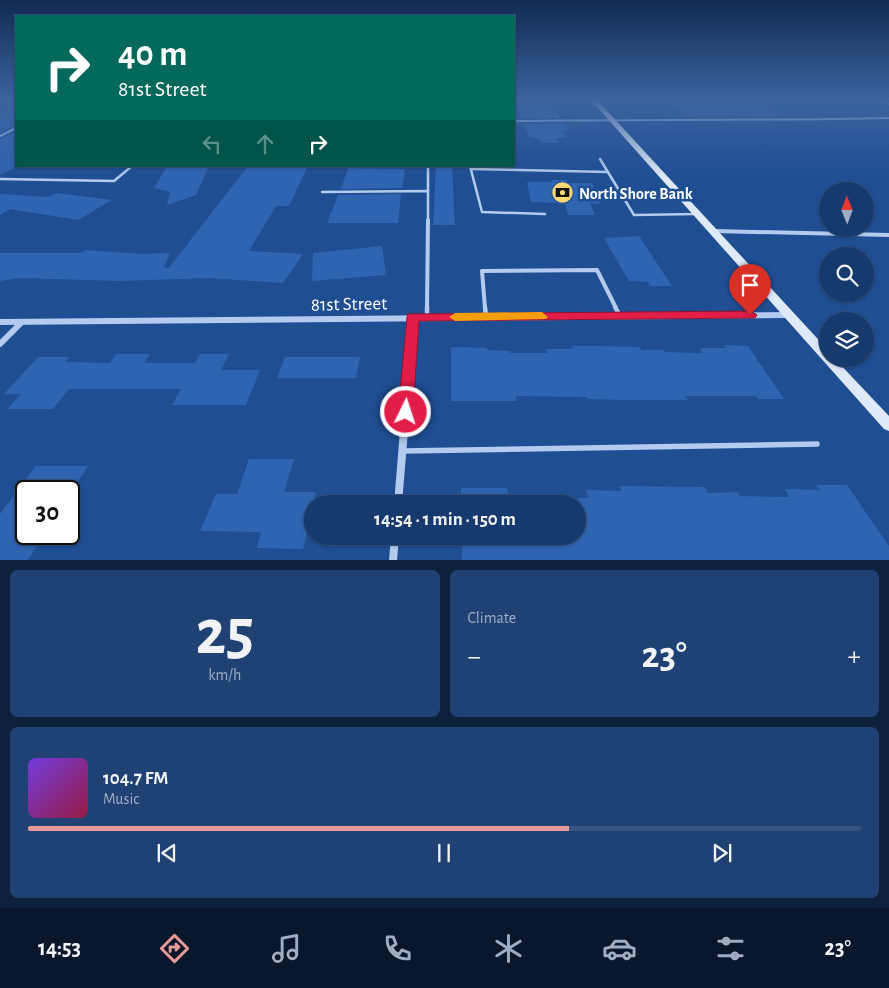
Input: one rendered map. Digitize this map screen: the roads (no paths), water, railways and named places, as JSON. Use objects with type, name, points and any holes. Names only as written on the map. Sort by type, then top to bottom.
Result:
[{"type":"main road","points":[[618,125],[819,348]]},
{"type":"main road","points":[[836,367],[889,424]]},
{"type":"street","name":"81st Street","points":[[0,322],[788,315]]},
{"type":"street","points":[[399,495],[413,317]]},
{"type":"street","points":[[0,344],[21,323]]},
{"type":"street","points":[[393,560],[394,545]]},
{"type":"lane","points":[[0,136],[15,128]]},
{"type":"lane","points":[[600,160],[634,215],[698,214]]},
{"type":"lane","points":[[0,179],[114,181],[131,167]]},
{"type":"lane","points":[[427,317],[428,167]]},
{"type":"lane","points":[[545,214],[482,212],[470,168],[608,172]]},
{"type":"lane","points":[[322,192],[428,191]]},
{"type":"lane","points":[[714,231],[889,235]]},
{"type":"lane","points":[[486,317],[482,271],[597,270],[620,316]]},
{"type":"lane","points":[[403,451],[817,444]]},
{"type":"place","name":"North Shore Bank","points":[[563,193]]}]
